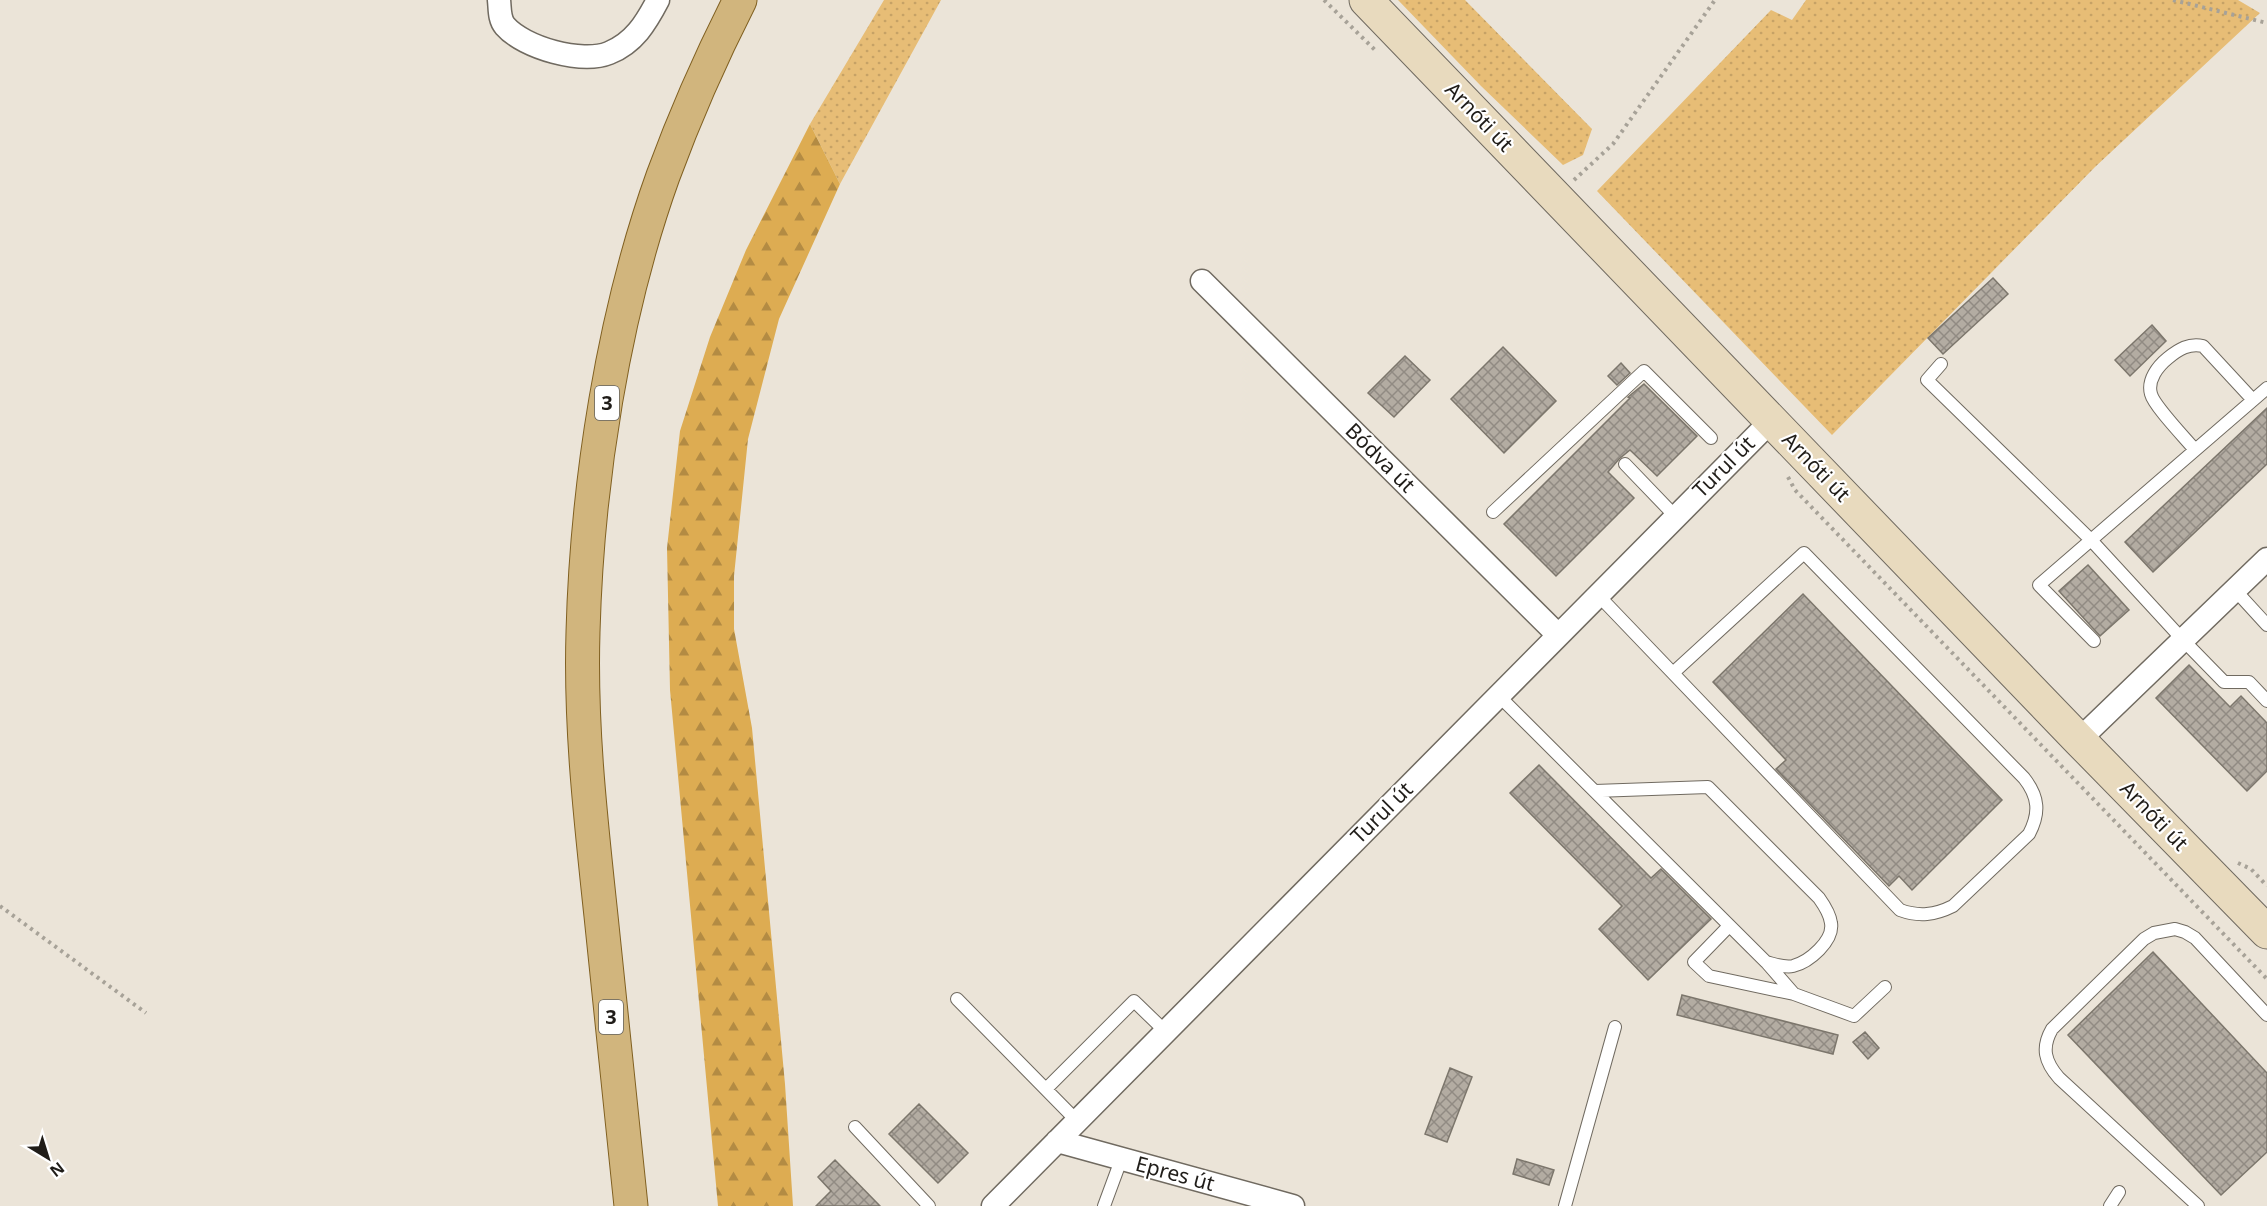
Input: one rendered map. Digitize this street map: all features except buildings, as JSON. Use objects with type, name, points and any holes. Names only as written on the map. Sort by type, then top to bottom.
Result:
[{"type":"main road","name":"3","points":[[631,1206],[586,757],[583,632],[590,525],[597,464],[620,331],[642,243],[682,125],[714,51],[740,0]]},
{"type":"main road","name":"Arnóti út","points":[[1366,0],[2267,932]]},
{"type":"street","points":[[499,0],[500,18],[505,26],[520,38],[567,55],[588,56],[607,54],[623,46],[647,22],[658,0]]},
{"type":"street","name":"Bódva út","points":[[1202,281],[1558,635]]},
{"type":"street","name":"Turul út","points":[[993,1206],[1597,594],[1772,420]]},
{"type":"street","points":[[2079,740],[2267,559]]},
{"type":"street","name":"Epres út","points":[[1057,1141],[1293,1206]]},
{"type":"lane","points":[[2196,450],[2151,395],[2150,381],[2156,370],[2168,358],[2184,347],[2195,344],[2203,346],[2253,400]]},
{"type":"lane","points":[[1941,364],[1927,380],[2091,540],[2224,682],[2249,682],[2267,701]]},
{"type":"lane","points":[[1493,512],[1644,371],[1711,438]]},
{"type":"lane","points":[[2094,641],[2039,585],[2267,388]]},
{"type":"lane","points":[[1625,464],[1675,516]]},
{"type":"lane","points":[[1597,594],[1672,673],[1900,910],[1914,915],[1928,914],[1953,906],[2029,834],[2034,823],[2036,800],[2032,788],[2024,778],[1804,553],[1672,673]]},
{"type":"lane","points":[[2235,590],[2267,625]]},
{"type":"lane","points":[[1498,695],[1766,962],[1794,994]]},
{"type":"lane","points":[[1595,791],[1708,787],[1819,898],[1827,909],[1832,924],[1826,942],[1802,962],[1793,966],[1766,962]]},
{"type":"lane","points":[[1729,926],[1694,962],[1709,976],[1794,994],[1854,1016],[1885,987]]},
{"type":"lane","points":[[2198,1206],[2059,1078],[2052,1070],[2045,1053],[2047,1038],[2052,1029],[2144,939],[2164,930],[2185,932],[2195,938],[2267,1016]]},
{"type":"lane","points":[[957,999],[1077,1121]]},
{"type":"lane","points":[[1046,1089],[1134,1001],[1166,1032]]},
{"type":"lane","points":[[1566,1206],[1615,1027]]},
{"type":"lane","points":[[855,1127],[929,1206]]},
{"type":"lane","points":[[1104,1206],[1121,1160]]},
{"type":"lane","points":[[2110,1206],[2119,1192]]},
{"type":"path","points":[[1556,197],[1613,144],[1716,0]]},
{"type":"path","points":[[2173,0],[2267,23]]},
{"type":"path","points":[[0,906],[146,1013]]},
{"type":"shaded area","points":[[884,0],[941,0],[840,184],[810,124]]},
{"type":"shaded area","points":[[1398,0],[1465,0],[1592,129],[1583,155],[1563,165],[1481,86]]},
{"type":"shaded area","points":[[1806,0],[2238,0],[2260,13],[2095,167],[1832,435],[1597,191],[1771,10],[1792,20]]},
{"type":"green space","points":[[810,124],[840,184],[779,319],[748,439],[734,576],[734,629],[752,728],[785,1084],[793,1206],[718,1206],[670,690],[667,548],[680,431],[710,337],[746,250]]}]
